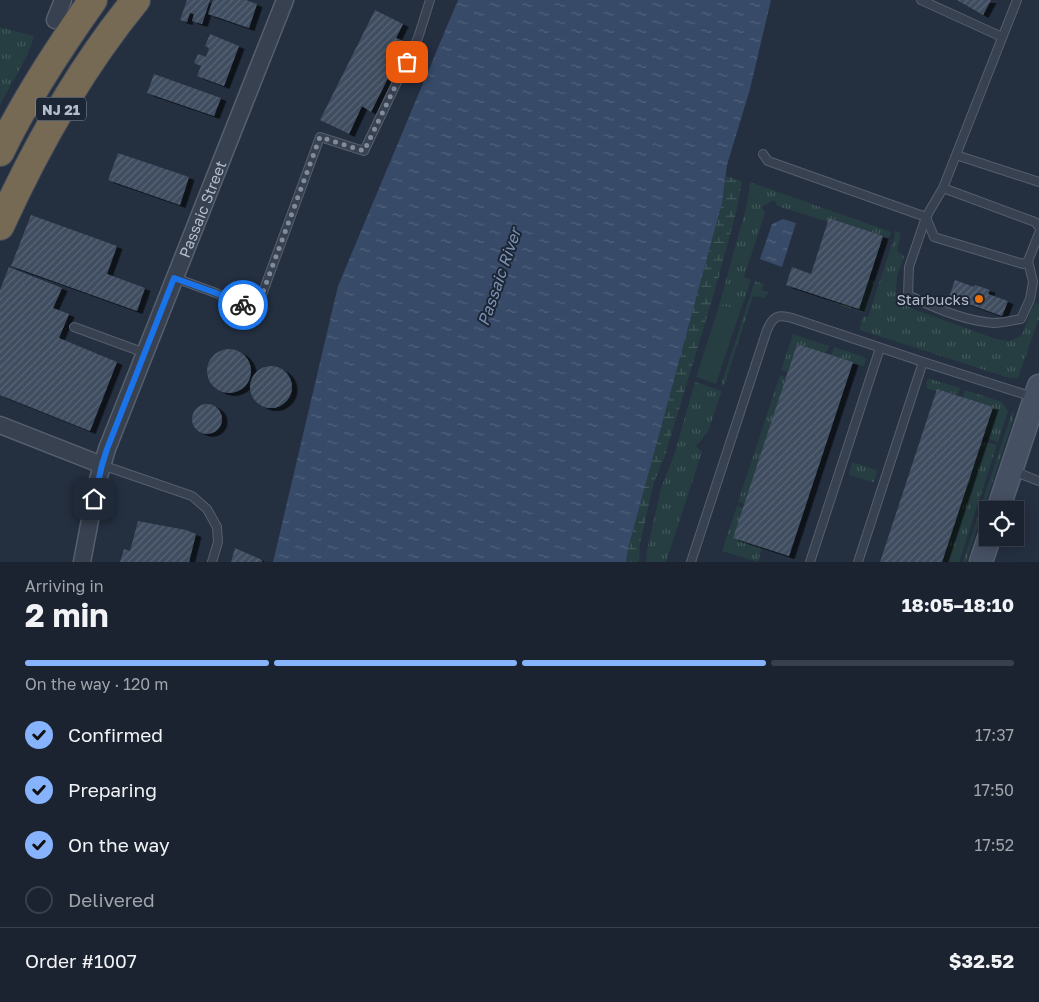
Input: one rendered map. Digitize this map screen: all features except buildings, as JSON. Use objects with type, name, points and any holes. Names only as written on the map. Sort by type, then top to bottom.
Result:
[{"type":"highway","name":"NJ 21","points":[[0,152],[50,64],[93,0]]},
{"type":"highway","name":"NJ 21","points":[[0,226],[32,159],[54,120],[105,42],[136,0]]},
{"type":"main road","points":[[1001,501],[1037,392]]},
{"type":"street","points":[[55,20],[62,0]]},
{"type":"street","name":"Passaic Street","points":[[82,562],[107,449],[285,0]]},
{"type":"street","points":[[0,425],[102,465]]},
{"type":"lane","points":[[174,278],[223,296],[256,311],[320,137],[364,151],[418,38],[430,0]]},
{"type":"lane","points":[[921,0],[1002,37]]},
{"type":"lane","points":[[1017,0],[943,188],[926,218],[909,267],[908,295],[924,303],[968,318],[996,323],[1021,319],[1030,299],[1032,282],[1028,261],[1039,233]]},
{"type":"lane","points":[[763,154],[768,161],[926,218],[934,237],[1023,264],[1028,261]]},
{"type":"lane","points":[[956,154],[1039,182]]},
{"type":"lane","points":[[943,188],[1035,222],[1039,227]]},
{"type":"lane","points":[[691,562],[771,321],[781,316],[923,362],[1037,392]]},
{"type":"lane","points":[[74,327],[145,352]]},
{"type":"lane","points":[[810,562],[880,348]]},
{"type":"lane","points":[[858,562],[923,362]]},
{"type":"lane","points":[[102,465],[192,496],[207,509],[217,527],[218,542],[212,562]]},
{"type":"lane","points":[[1012,471],[1039,481]]},
{"type":"green space","points":[[0,27],[34,36],[28,54],[0,105]]},
{"type":"green space","points":[[726,176],[742,181],[737,209],[715,290],[665,456],[654,482],[640,544],[639,562],[626,562],[722,203]]},
{"type":"green space","points":[[750,182],[891,232],[889,238],[830,218],[828,222],[777,206],[774,200],[762,207],[765,213],[744,277],[751,280],[739,315],[734,309],[724,306],[718,309],[747,204]]},
{"type":"green space","points":[[895,231],[901,233],[897,250],[904,257],[897,276],[896,294],[906,305],[913,309],[996,339],[1010,341],[1020,336],[1023,332],[1034,302],[1039,304],[1039,318],[1018,378],[1006,377],[860,330],[863,316],[868,317]]},
{"type":"green space","points":[[869,279],[875,282],[865,313],[834,303],[835,301],[859,309]]},
{"type":"green space","points":[[755,281],[764,284],[762,290],[768,292],[765,298],[753,296],[724,386],[721,385]]},
{"type":"green space","points":[[724,306],[735,309],[739,315],[716,384],[696,377],[718,309]]},
{"type":"green space","points":[[793,334],[829,346],[826,353],[797,344],[787,372],[781,370]]},
{"type":"green space","points":[[834,347],[862,356],[866,359],[864,366],[853,364],[853,362],[831,355]]},
{"type":"green space","points":[[780,375],[786,377],[744,504],[738,502]]},
{"type":"green space","points":[[930,379],[960,388],[958,395],[926,388],[927,380]]},
{"type":"green space","points":[[695,382],[722,391],[708,432],[696,446],[702,452],[666,562],[646,562],[661,488],[674,455]]},
{"type":"green space","points":[[965,390],[1002,402],[1008,411],[998,442],[983,437],[992,407],[962,397]]},
{"type":"green space","points":[[1014,411],[1013,420],[986,501],[983,501],[1012,412]]},
{"type":"green space","points":[[982,441],[997,445],[959,562],[942,562]]},
{"type":"green space","points":[[852,462],[876,470],[874,482],[849,475]]},
{"type":"green space","points":[[737,506],[743,508],[733,538],[762,548],[758,562],[722,551]]},
{"type":"green space","points":[[979,513],[979,523],[966,562],[963,562]]},
{"type":"water","name":"Passaic River","points":[[458,0],[771,0],[750,89],[727,165],[722,203],[626,562],[273,562],[338,286]]},
{"type":"water","points":[[783,219],[796,223],[782,267],[760,259],[772,224]]},
{"type":"way so far","points":[[243,305],[256,311],[320,137],[364,151],[407,62]]},
{"type":"place","name":"Starbucks","points":[[979,299]]},
{"type":"route","points":[[94,499],[107,449],[174,278],[243,305]]}]
